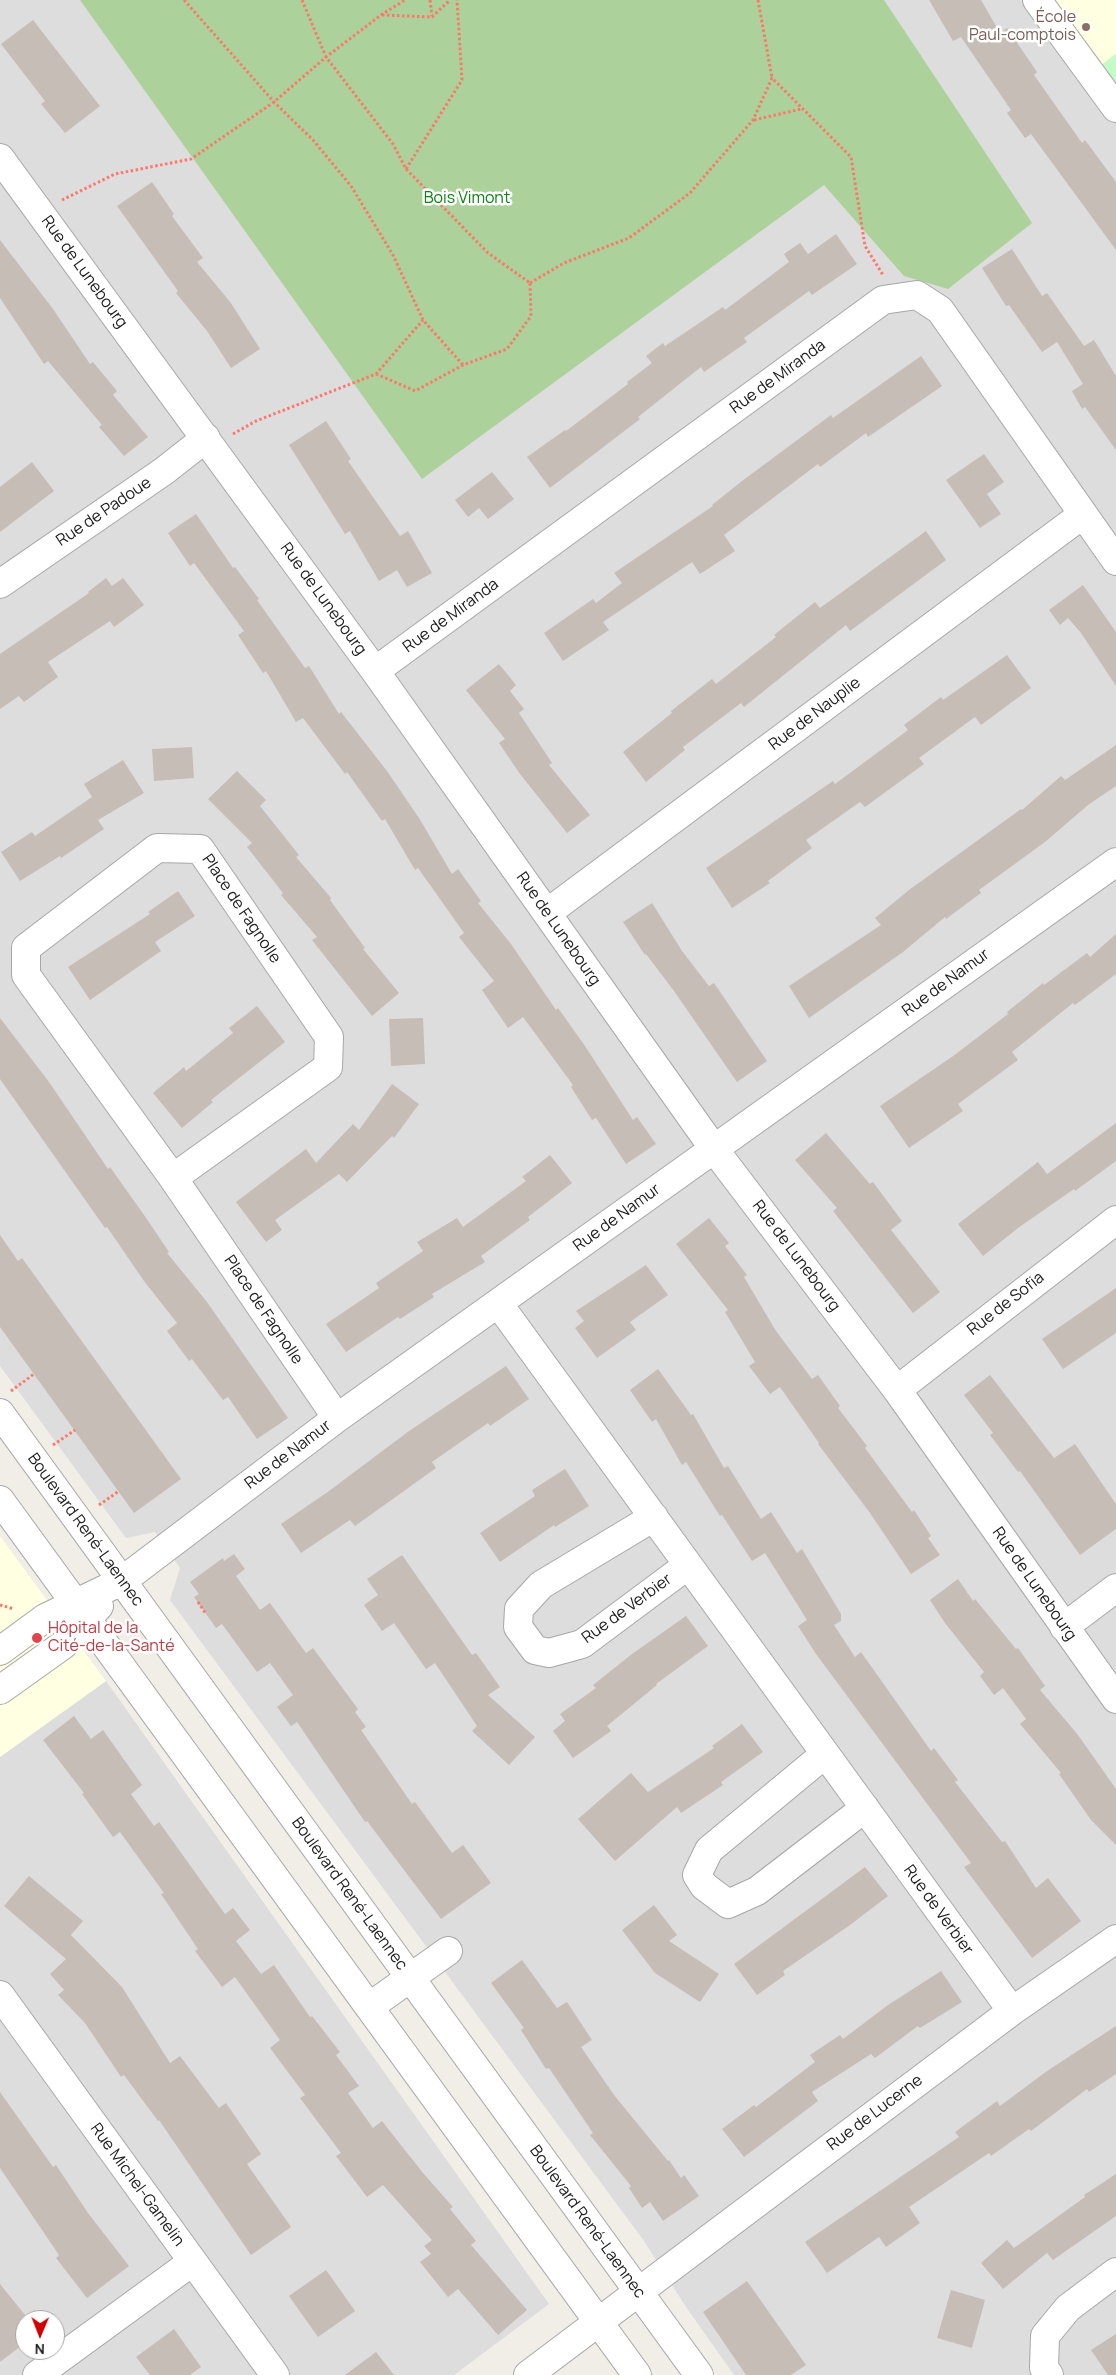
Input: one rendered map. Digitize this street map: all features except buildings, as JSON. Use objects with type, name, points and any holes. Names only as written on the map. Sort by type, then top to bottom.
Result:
[{"type":"street","points":[[1037,0],[1116,108]]},
{"type":"street","name":"Rue de Lunebourg","points":[[0,158],[375,671],[714,1149],[897,1390],[1116,1699]]},
{"type":"street","name":"Rue de Miranda","points":[[375,671],[884,300],[918,295],[940,310],[1116,561]]},
{"type":"street","name":"Rue de Padoue","points":[[0,584],[209,442]]},
{"type":"street","name":"Rue de Nauplie","points":[[547,913],[1082,515]]},
{"type":"street","name":"Place de Fagnolle","points":[[173,1178],[328,1067],[329,1037],[200,849],[158,848],[26,948],[26,975],[173,1178],[337,1418]]},
{"type":"street","name":"Rue de Namur","points":[[0,1690],[63,1644],[81,1612],[337,1418],[1116,862]]},
{"type":"street","name":"Rue de Sofia","points":[[897,1390],[1116,1220]]},
{"type":"street","name":"Rue de Verbier","points":[[498,1303],[1012,2011]]},
{"type":"street","name":"Boulevard René-Laennec","points":[[4,1403],[122,1581],[699,2375]]},
{"type":"street","points":[[0,1500],[637,2375]]},
{"type":"street","name":"Rue de Verbier","points":[[654,1517],[541,1585],[518,1609],[518,1627],[535,1650],[550,1653],[582,1644],[688,1565]]},
{"type":"street","points":[[1064,1627],[1116,1588]]},
{"type":"street","name":"Rue de Namur","points":[[0,1651],[45,1618],[81,1612]]},
{"type":"street","points":[[825,1754],[708,1850],[697,1875],[704,1886],[728,1904],[758,1891],[865,1808]]},
{"type":"street","name":"Rue de Lucerne","points":[[528,2375],[1012,2011],[1116,1939]]},
{"type":"street","points":[[369,2007],[448,1951]]},
{"type":"street","name":"Rue Michel-Gamelin","points":[[0,1995],[275,2375]]},
{"type":"street","points":[[37,2375],[192,2262]]},
{"type":"street","points":[[1049,2375],[1044,2368],[1045,2336],[1068,2308],[1116,2272]]},
{"type":"path","points":[[184,0],[274,102],[313,140],[351,186],[394,255],[423,320],[462,365]]},
{"type":"path","points":[[302,0],[326,57],[393,144],[406,169],[488,253],[530,284]]},
{"type":"path","points":[[39,211],[115,174],[191,159],[274,102],[326,57],[380,15],[406,0]]},
{"type":"path","points":[[430,0],[432,17]]},
{"type":"path","points":[[380,15],[432,17],[450,0]]},
{"type":"path","points":[[406,169],[462,80],[457,0]]},
{"type":"path","points":[[758,0],[772,78],[851,157],[865,246],[898,298]]},
{"type":"path","points":[[530,284],[564,262],[630,238],[690,193],[753,120],[772,78]]},
{"type":"path","points":[[753,120],[801,109]]},
{"type":"path","points":[[376,374],[415,391],[462,365],[507,350],[531,316],[530,284]]},
{"type":"path","points":[[209,442],[256,421],[376,374],[423,320]]},
{"type":"path","points":[[4,1403],[34,1374]]},
{"type":"path","points":[[49,1448],[75,1430]]},
{"type":"path","points":[[94,1510],[118,1491]]},
{"type":"path","points":[[198,1602],[206,1614]]},
{"type":"shaded area","points":[[0,0],[1116,0],[1116,2375],[734,2375],[686,2307],[644,2241],[170,1600],[180,1568],[155,1532],[126,1538],[0,1366]]},
{"type":"shaded area","name":"École Paul-comptois","points":[[1037,0],[1116,0],[1116,54],[1090,74]]},
{"type":"shaded area","name":"Hôpital de la Cité-de-la-Santé","points":[[0,1536],[106,1681],[0,1757]]},
{"type":"shaded area","points":[[106,1681],[549,2304],[454,2375],[0,2375],[0,1757]]},
{"type":"green space","name":"Bois Vimont","points":[[80,0],[884,0],[1032,223],[948,289],[904,276],[824,185],[422,479]]},
{"type":"green space","points":[[1116,54],[1116,108],[1090,74]]},
{"type":"place","name":"École Paul-comptois","points":[[1086,27]]},
{"type":"place","name":"Hôpital de la Cité-de-la-Santé","points":[[37,1638]]}]
